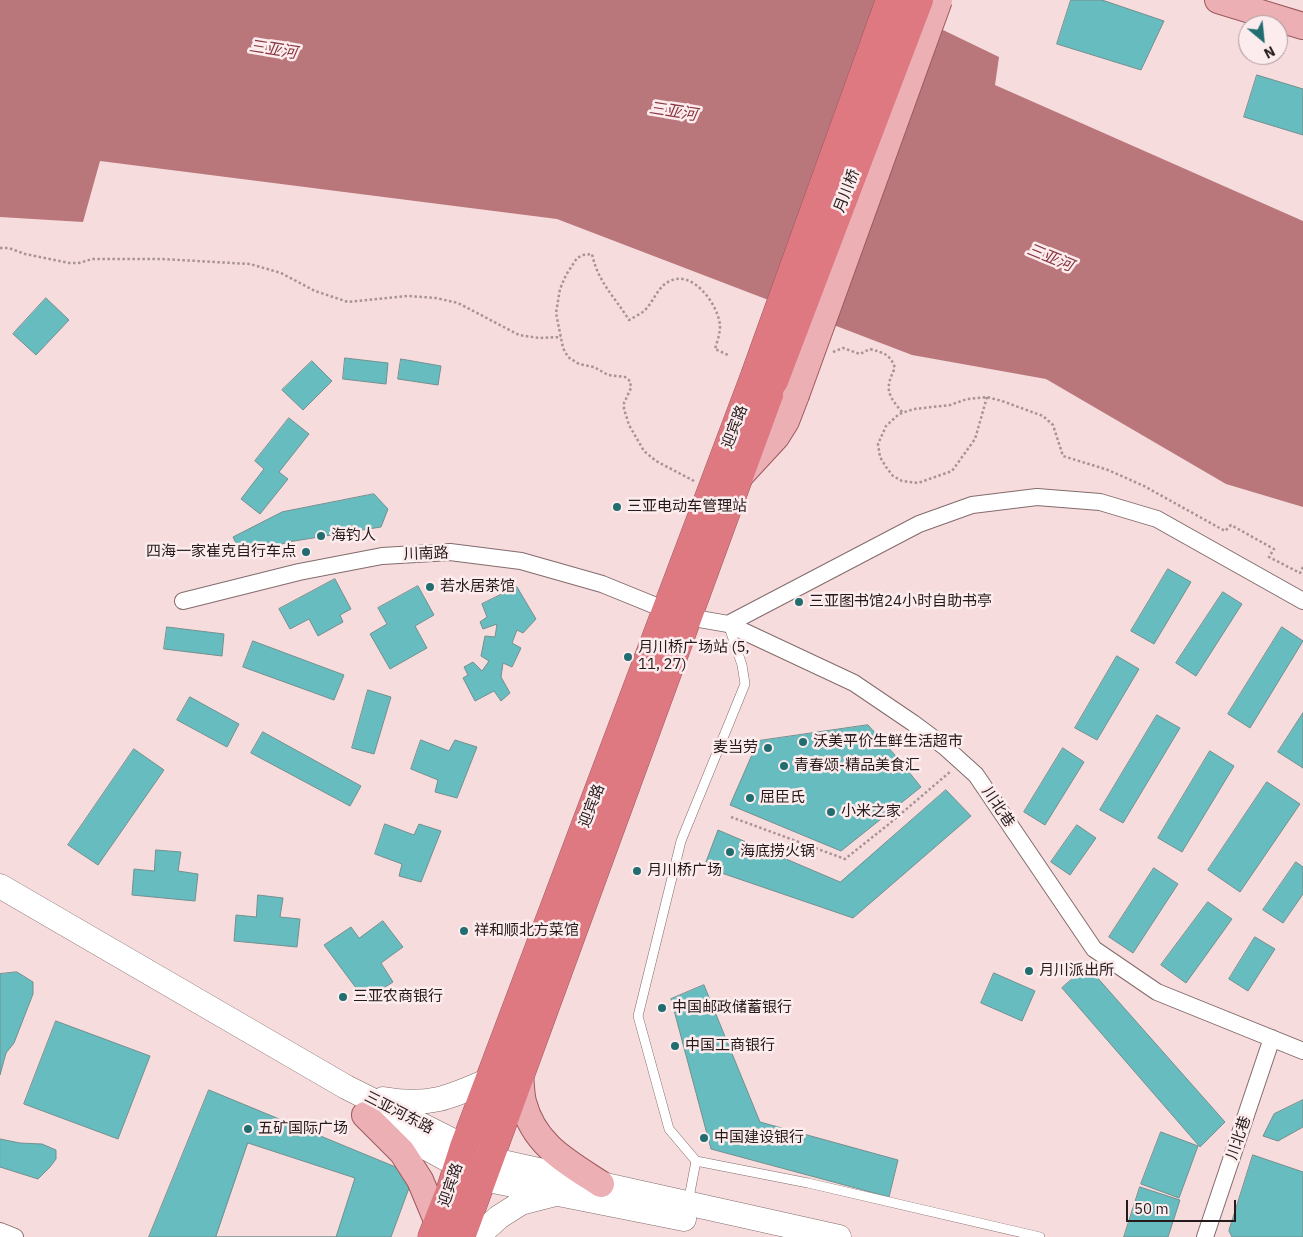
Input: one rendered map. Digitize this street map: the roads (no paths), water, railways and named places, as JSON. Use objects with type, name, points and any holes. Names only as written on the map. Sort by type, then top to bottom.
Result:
[{"type":"highway","name":"月川桥","points":[[775,384],[890,0]]},
{"type":"highway","name":"月川桥","points":[[775,384],[919,0]]},
{"type":"highway","name":"迎宾路","points":[[435,1230],[489,1080],[677,614],[740,476],[775,384]]},
{"type":"highway","name":"迎宾路","points":[[461,1237],[520,1075],[677,614],[711,490],[775,384]]},
{"type":"main road","points":[[775,384],[939,0]]},
{"type":"main road","points":[[1218,0],[1303,26]]},
{"type":"main road","points":[[1280,0],[1303,7]]},
{"type":"main road","name":"三亚河东路","points":[[0,886],[366,1106]]},
{"type":"main road","name":"三亚河东路","points":[[0,904],[366,1106],[486,1169],[558,1193],[767,1237]]},
{"type":"main road","points":[[520,1075],[523,1103],[532,1125],[543,1142],[558,1156],[601,1184]]},
{"type":"main road","points":[[366,1106],[398,1102],[430,1102],[455,1095],[489,1080]]},
{"type":"main road","points":[[366,1106],[402,1152],[420,1180],[435,1230]]},
{"type":"main road","name":"三亚河东路","points":[[486,1169],[601,1184],[839,1237]]},
{"type":"main road","points":[[477,1237],[499,1217],[521,1203],[558,1193]]},
{"type":"street","points":[[728,624],[919,524],[972,505],[1037,497],[1100,502],[1157,519],[1303,601]]},
{"type":"street","name":"川南路","points":[[183,601],[299,572],[382,556],[450,552],[522,561],[602,584],[677,614]]},
{"type":"street","name":"川北巷","points":[[677,614],[728,624],[854,683],[913,723],[976,775],[1094,949],[1157,992],[1303,1051]]},
{"type":"street","name":"川北巷","points":[[1204,1237],[1272,1038]]},
{"type":"street","points":[[0,1231],[15,1237]]},
{"type":"lane","points":[[728,624],[742,665],[746,684],[681,841],[638,1016],[669,1129],[696,1161],[808,1184],[1040,1237]]},
{"type":"lane","points":[[688,1203],[696,1161]]},
{"type":"water","name":"三亚河","points":[[0,0],[881,0],[999,57],[995,85],[1303,221],[1303,507],[1226,484],[1046,379],[912,355],[557,219],[100,161],[83,222],[0,217]]},
{"type":"place","name":"三亚电动车管理站","points":[[617,507]]},
{"type":"place","name":"海钓人","points":[[321,536]]},
{"type":"place","name":"四海一家崔克自行车点","points":[[306,552]]},
{"type":"place","name":"若水居茶馆","points":[[430,587]]},
{"type":"place","name":"三亚图书馆24小时自助书亭","points":[[799,602]]},
{"type":"place","name":"月川桥广场站 (5, 11, 27)","points":[[628,657]]},
{"type":"place","name":"沃美平价生鲜生活超市","points":[[803,742]]},
{"type":"place","name":"麦当劳","points":[[768,748]]},
{"type":"place","name":"青春颂-精品美食汇","points":[[784,766]]},
{"type":"place","name":"屈臣氏","points":[[750,798]]},
{"type":"place","name":"小米之家","points":[[831,812]]},
{"type":"place","name":"海底捞火锅","points":[[730,852]]},
{"type":"place","name":"月川桥广场","points":[[637,871]]},
{"type":"place","name":"祥和顺北方菜馆","points":[[464,931]]},
{"type":"place","name":"月川派出所","points":[[1029,971]]},
{"type":"place","name":"三亚农商银行","points":[[343,997]]},
{"type":"place","name":"中国邮政储蓄银行","points":[[662,1008]]},
{"type":"place","name":"中国工商银行","points":[[675,1046]]},
{"type":"place","name":"五矿国际广场","points":[[248,1129]]},
{"type":"place","name":"中国建设银行","points":[[704,1138]]}]
